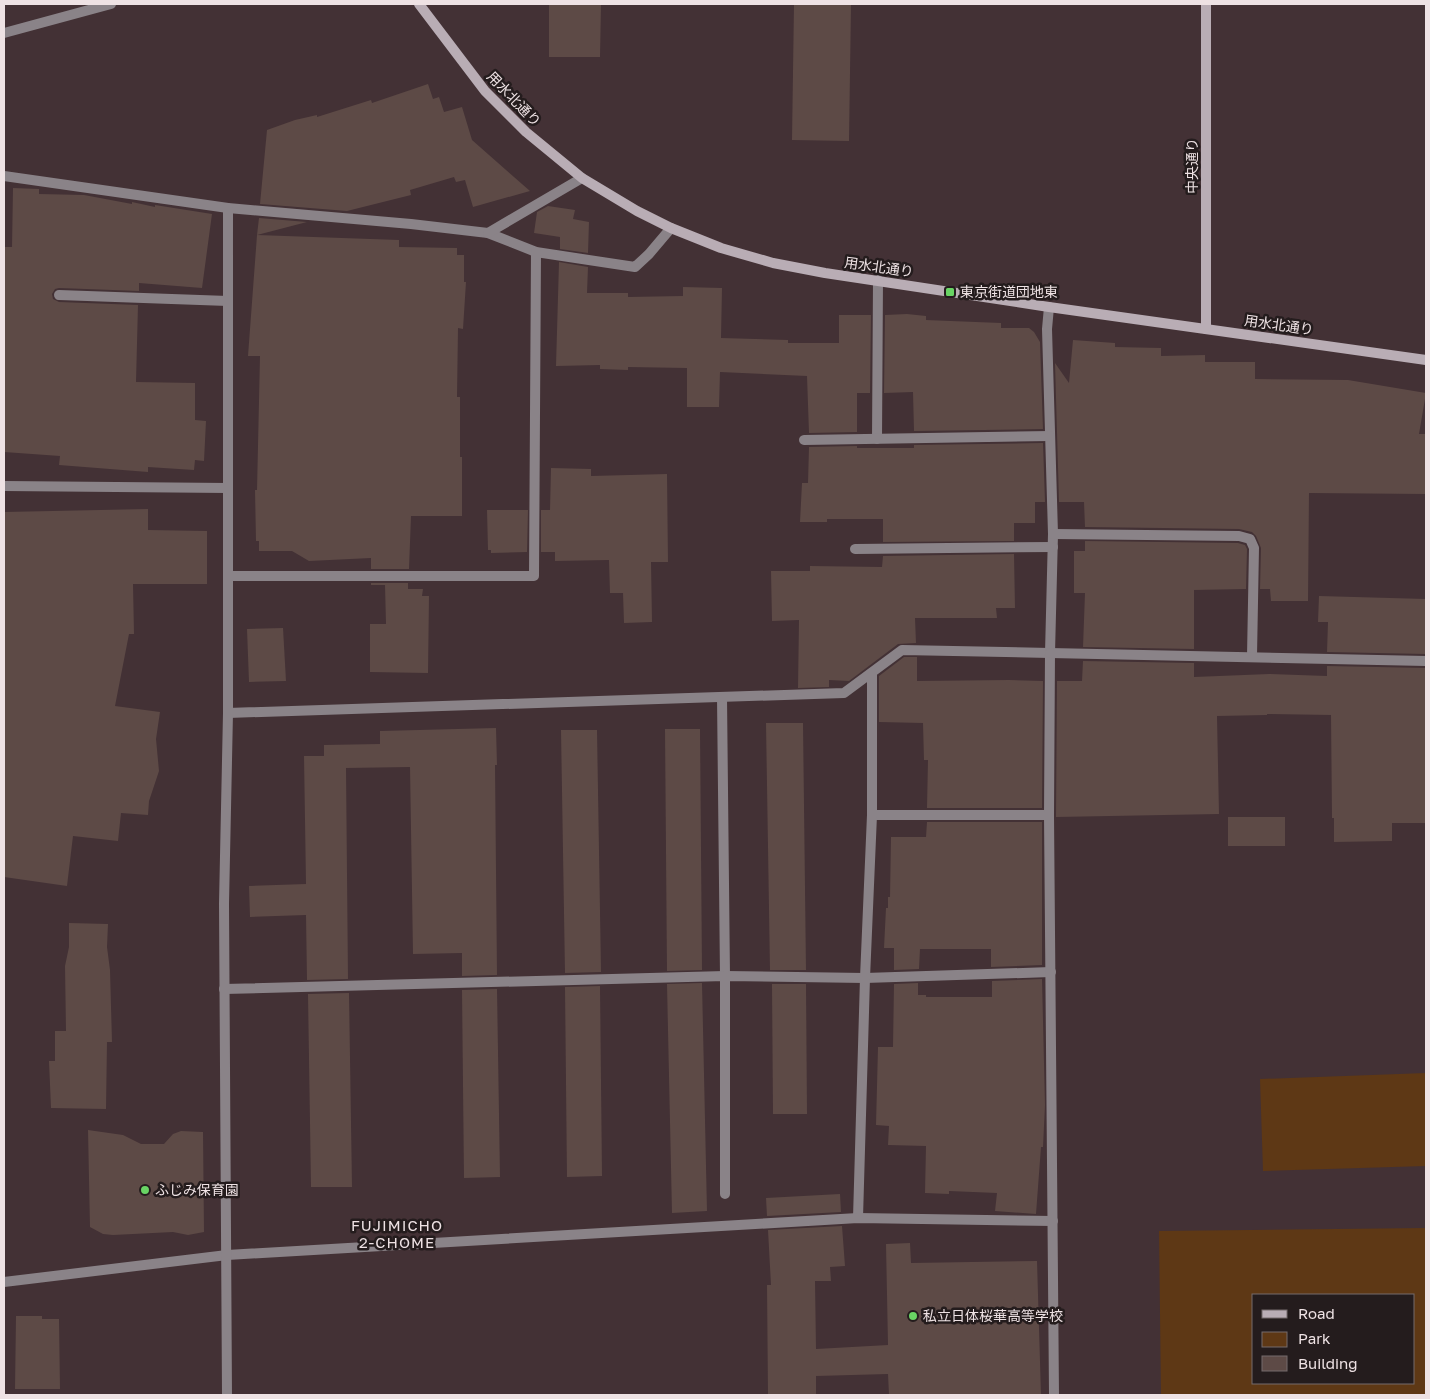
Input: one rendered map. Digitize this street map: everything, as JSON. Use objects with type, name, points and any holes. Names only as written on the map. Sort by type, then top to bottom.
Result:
[{"type":"street","points":[[4,33],[111,4]]},
{"type":"street","name":"用水北通り","points":[[419,4],[485,91],[526,132],[582,178],[637,211],[671,228],[721,248],[773,263],[824,273],[1426,360]]},
{"type":"street","name":"中央通り","points":[[1206,4],[1206,329]]},
{"type":"street","points":[[4,176],[228,208],[411,224],[488,233],[536,252],[635,267],[671,228]]},
{"type":"street","points":[[488,233],[582,178]]},
{"type":"street","points":[[227,1395],[224,904],[228,713],[228,208]]},
{"type":"street","points":[[228,576],[534,576],[536,252]]},
{"type":"street","points":[[878,280],[878,439]]},
{"type":"street","points":[[59,296],[228,301]]},
{"type":"street","points":[[1049,307],[1047,329],[1054,534],[1050,653],[1049,816],[1054,1395]]},
{"type":"street","points":[[804,440],[1050,436]]},
{"type":"street","points":[[4,486],[228,488]]},
{"type":"street","points":[[1054,534],[1239,536],[1250,539],[1254,548],[1252,656]]},
{"type":"street","points":[[855,549],[1053,547]]},
{"type":"street","points":[[228,713],[844,693],[902,650],[1426,661]]},
{"type":"street","points":[[858,1218],[864,978],[872,815],[872,673]]},
{"type":"street","points":[[722,697],[726,976],[725,1194]]},
{"type":"street","points":[[872,815],[1049,816]]},
{"type":"street","points":[[224,988],[726,976],[864,978],[1051,972]]},
{"type":"street","points":[[4,1282],[227,1255],[858,1218],[1053,1221]]},
{"type":"green space","points":[[1426,1073],[1426,1166],[1263,1171],[1260,1079]]},
{"type":"green space","points":[[1426,1228],[1426,1395],[1161,1395],[1159,1231]]},
{"type":"building","points":[[549,4],[601,4],[600,57],[549,57]]},
{"type":"building","points":[[794,4],[851,4],[849,141],[792,140]]},
{"type":"building","points":[[428,84],[433,99],[439,97],[444,112],[462,107],[472,140],[530,191],[473,207],[465,180],[456,182],[454,177],[410,190],[411,195],[347,211],[260,204],[267,130],[295,120],[317,115],[317,117],[371,100],[372,103]]},
{"type":"building","points":[[13,188],[39,189],[39,194],[84,195],[132,204],[132,202],[155,207],[155,205],[212,214],[202,288],[139,283],[139,291],[59,288],[55,289],[52,294],[53,299],[59,302],[138,305],[136,382],[195,383],[195,420],[206,421],[204,461],[195,460],[194,470],[148,467],[148,472],[59,465],[60,456],[4,452],[4,247],[12,247]]},
{"type":"building","points":[[548,206],[575,210],[573,219],[589,222],[588,253],[560,249],[560,237],[534,233],[537,212]]},
{"type":"building","points":[[259,218],[307,222],[257,235]]},
{"type":"building","points":[[257,235],[399,240],[399,247],[457,248],[457,255],[464,255],[464,282],[466,282],[463,329],[458,328],[457,397],[460,397],[462,516],[411,516],[409,569],[371,569],[371,558],[309,561],[292,551],[259,551],[259,541],[256,541],[255,490],[257,490],[260,356],[248,356]]},
{"type":"building","points":[[559,262],[588,267],[587,293],[628,293],[628,297],[683,296],[683,287],[722,288],[721,338],[788,340],[788,343],[839,343],[839,315],[871,315],[870,393],[857,393],[857,432],[809,433],[807,376],[720,372],[719,407],[687,407],[687,368],[628,367],[628,370],[600,369],[600,365],[556,366]]},
{"type":"building","points":[[907,314],[926,316],[926,320],[1001,323],[1001,328],[1029,328],[1034,332],[1040,342],[1043,429],[914,431],[913,392],[884,393],[885,315]]},
{"type":"building","points":[[1073,340],[1115,343],[1115,347],[1161,348],[1161,356],[1205,355],[1205,362],[1255,362],[1255,379],[1348,380],[1426,393],[1419,434],[1426,434],[1426,494],[1309,493],[1308,601],[1271,601],[1270,589],[1260,589],[1261,548],[1256,536],[1252,532],[1239,529],[1085,527],[1084,502],[1059,502],[1055,363],[1069,383]]},
{"type":"building","points":[[1043,443],[1045,502],[1035,502],[1035,523],[1014,523],[1014,541],[883,542],[883,519],[827,519],[827,522],[800,522],[802,483],[808,483],[809,447],[914,448],[914,445]]},
{"type":"building","points":[[551,468],[591,469],[591,476],[667,474],[668,562],[651,562],[652,622],[624,623],[623,593],[610,593],[609,560],[555,561],[555,552],[541,552],[541,510],[550,510]]},
{"type":"building","points":[[148,509],[148,530],[207,531],[207,584],[133,584],[134,634],[129,634],[115,706],[160,712],[156,739],[159,771],[149,801],[148,815],[121,813],[118,841],[73,836],[67,886],[4,877],[4,512]]},
{"type":"building","points":[[487,510],[528,510],[527,552],[491,553],[491,550],[488,550]]},
{"type":"building","points":[[1085,541],[1238,543],[1245,545],[1247,549],[1246,589],[1194,590],[1194,649],[1083,647],[1085,593],[1074,593],[1074,551],[1085,551]]},
{"type":"building","points":[[1014,554],[1015,608],[996,608],[997,618],[915,618],[916,643],[898,644],[849,681],[829,680],[829,687],[798,688],[799,620],[772,621],[771,571],[810,571],[810,566],[882,567],[883,556]]},
{"type":"building","points":[[371,583],[408,583],[408,589],[423,589],[422,596],[429,596],[428,673],[370,672],[370,624],[386,624],[385,585],[371,585]]},
{"type":"building","points":[[1319,596],[1426,599],[1426,654],[1327,652],[1328,622],[1318,622]]},
{"type":"building","points":[[283,628],[286,681],[249,682],[247,629]]},
{"type":"building","points":[[904,657],[917,657],[917,681],[1043,681],[1042,808],[927,808],[928,760],[924,760],[923,723],[879,722],[879,676]]},
{"type":"building","points":[[1083,661],[1194,663],[1194,677],[1269,674],[1327,676],[1327,666],[1426,668],[1426,823],[1392,823],[1392,841],[1334,842],[1331,715],[1267,714],[1217,716],[1219,814],[1056,817],[1057,681],[1082,681]]},
{"type":"building","points":[[766,723],[803,723],[806,970],[770,970]]},
{"type":"building","points":[[496,728],[497,975],[462,976],[462,953],[413,954],[410,767],[346,768],[348,979],[307,980],[306,915],[250,917],[249,886],[306,884],[304,756],[324,756],[324,745],[380,744],[380,731]]},
{"type":"building","points":[[665,729],[700,729],[702,970],[667,971]]},
{"type":"building","points":[[561,730],[597,730],[601,972],[565,973]]},
{"type":"building","points":[[1228,817],[1285,817],[1285,846],[1228,846]]},
{"type":"building","points":[[927,822],[1042,822],[1042,965],[991,967],[991,949],[920,949],[919,969],[894,970],[894,948],[884,948],[886,908],[888,908],[888,897],[890,897],[891,837],[926,837]]},
{"type":"building","points":[[69,923],[108,924],[107,947],[110,970],[112,1042],[107,1042],[106,1109],[51,1108],[49,1061],[55,1061],[55,1031],[66,1031],[65,966],[69,947]]},
{"type":"building","points":[[1042,979],[1045,1105],[1036,1214],[995,1211],[997,1193],[949,1191],[949,1194],[925,1193],[926,1146],[888,1145],[889,1126],[876,1125],[878,1047],[893,1047],[894,984],[918,983],[918,995],[926,995],[926,997],[992,997],[992,981]]},
{"type":"building","points":[[702,983],[707,1211],[672,1213],[667,984]]},
{"type":"building","points":[[772,984],[806,984],[807,1114],[773,1114]]},
{"type":"building","points":[[600,986],[602,1176],[567,1177],[565,987]]},
{"type":"building","points":[[497,989],[500,1177],[464,1178],[462,990]]},
{"type":"building","points":[[349,993],[352,1187],[311,1187],[308,994]]},
{"type":"building","points":[[88,1130],[123,1135],[141,1144],[164,1144],[173,1134],[181,1131],[203,1132],[204,1232],[188,1235],[173,1232],[113,1235],[103,1234],[90,1227]]},
{"type":"building","points":[[840,1194],[841,1212],[767,1216],[766,1198]]},
{"type":"building","points":[[842,1226],[845,1266],[830,1267],[831,1281],[815,1281],[816,1349],[888,1345],[886,1244],[910,1243],[911,1263],[1037,1261],[1041,1395],[889,1395],[888,1374],[816,1376],[816,1395],[768,1395],[767,1285],[771,1285],[768,1230]]},
{"type":"building","points":[[16,1316],[42,1316],[42,1319],[59,1319],[60,1389],[15,1389]]},
{"type":"place","name":"東京街道団地東","points":[[950,292]]},
{"type":"place","name":"ふじみ保育園","points":[[145,1190]]},
{"type":"place","name":"私立日体桜華高等学校","points":[[913,1316]]},
{"type":"district","name":"FUJIMICHO 2-CHOME","points":[[397,1234]]}]
